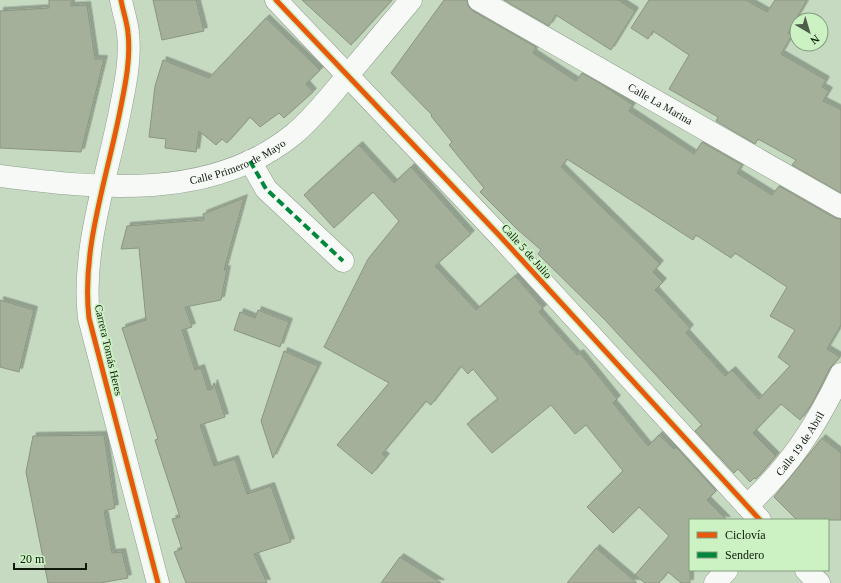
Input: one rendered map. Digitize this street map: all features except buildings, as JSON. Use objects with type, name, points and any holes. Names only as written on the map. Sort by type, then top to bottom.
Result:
[{"type":"street","name":"Carrera Tomás Heres","points":[[121,0],[128,33],[126,83],[91,245],[87,299],[89,318],[158,583]]},
{"type":"street","name":"Calle 5 de Julio","points":[[276,0],[493,228],[753,513]]},
{"type":"street","name":"Calle Primero de Mayo","points":[[0,176],[60,184],[161,186],[196,179],[232,169],[263,155],[294,134],[319,109],[411,0]]},
{"type":"street","name":"Calle La Marina","points":[[479,0],[841,207]]},
{"type":"street","points":[[250,161],[266,189],[343,261]]},
{"type":"street","name":"Calle 19 de Abril","points":[[753,513],[785,466],[810,433],[841,374]]},
{"type":"street","points":[[715,583],[726,571]]},
{"type":"street","points":[[807,571],[819,583]]},
{"type":"marked path","points":[[250,161],[266,189],[343,261]]},
{"type":"cycle path","points":[[121,0],[128,33],[128,63],[126,82],[92,240],[89,266],[89,318],[158,583]]},
{"type":"cycle path","points":[[276,0],[498,234],[759,519]]}]
